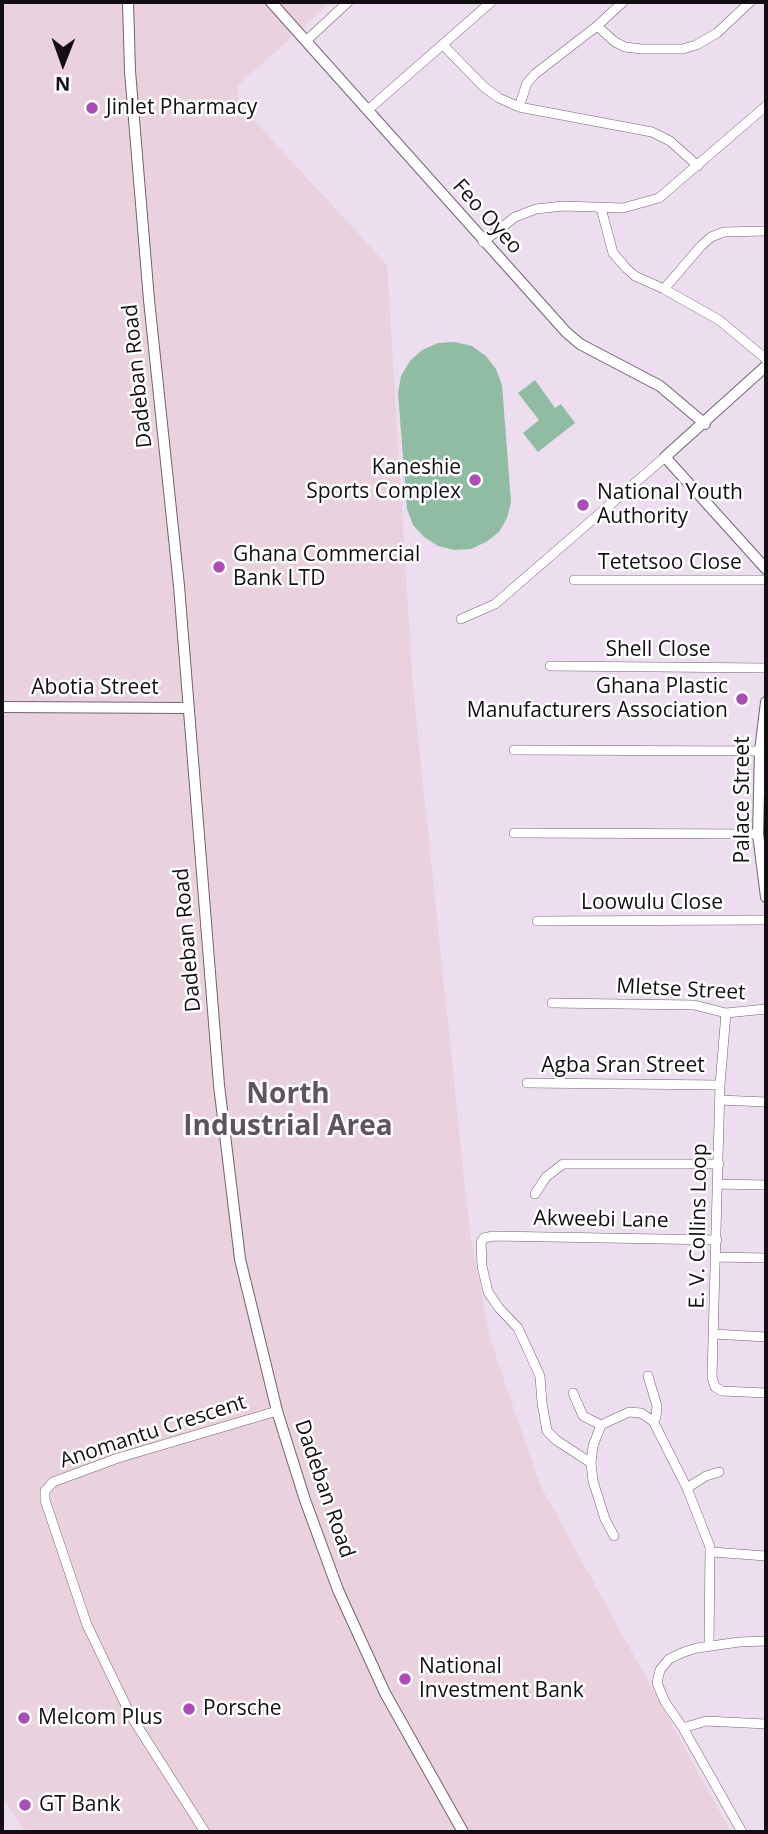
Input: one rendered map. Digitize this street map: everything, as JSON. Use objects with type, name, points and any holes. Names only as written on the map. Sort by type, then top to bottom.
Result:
[{"type":"street","name":"Dadeban Road","points":[[128,2],[130,71],[140,193],[189,708],[219,1085],[240,1259],[277,1411],[305,1500],[338,1590],[384,1693],[463,1832]]},
{"type":"street","name":"Feo Oyeo","points":[[271,2],[369,109],[408,158],[483,242],[573,339],[660,386],[705,424]]},
{"type":"street","points":[[307,40],[348,2]]},
{"type":"street","points":[[369,109],[491,2]]},
{"type":"street","points":[[519,107],[527,83],[535,74],[597,26],[623,2]]},
{"type":"street","points":[[597,26],[625,47],[683,49],[696,46],[717,33],[750,2]]},
{"type":"street","points":[[443,45],[491,93],[519,107],[652,132],[670,141],[698,166]]},
{"type":"street","points":[[483,242],[515,217],[536,208],[622,208],[654,201],[666,194],[765,111]]},
{"type":"street","points":[[601,208],[613,253],[635,276],[719,320],[766,359]]},
{"type":"street","points":[[664,289],[711,237],[724,232],[766,231]]},
{"type":"street","points":[[461,619],[495,604],[705,424],[766,366]]},
{"type":"street","points":[[665,457],[766,569]]},
{"type":"street","name":"Tetetsoo Close","points":[[574,580],[766,580]]},
{"type":"street","name":"Shell Close","points":[[550,667],[766,668]]},
{"type":"street","name":"Palace Street","points":[[766,702],[760,751],[758,834],[766,897]]},
{"type":"street","name":"Abotia Street","points":[[2,707],[189,708]]},
{"type":"street","points":[[514,750],[760,751]]},
{"type":"street","points":[[514,832],[758,834]]},
{"type":"street","name":"Loowulu Close","points":[[537,921],[766,920]]},
{"type":"street","name":"Mletse Street","points":[[552,1003],[694,1005],[726,1013],[766,1009]]},
{"type":"street","name":"E. V. Collins Loop","points":[[726,1013],[720,1084],[712,1377],[715,1387],[722,1391],[766,1393]]},
{"type":"street","name":"Agba Sran Street","points":[[527,1083],[720,1084]]},
{"type":"street","points":[[720,1100],[766,1102]]},
{"type":"street","points":[[535,1195],[546,1177],[563,1164],[719,1164]]},
{"type":"street","points":[[718,1184],[766,1185]]},
{"type":"street","name":"Akweebi Lane","points":[[591,1463],[547,1431],[542,1404],[542,1384],[536,1364],[518,1328],[488,1292],[480,1248],[484,1238],[717,1240]]},
{"type":"street","points":[[717,1257],[766,1258]]},
{"type":"street","points":[[714,1334],[766,1337]]},
{"type":"street","points":[[649,1376],[657,1406],[653,1420]]},
{"type":"street","points":[[573,1394],[578,1411],[601,1425]]},
{"type":"street","name":"Anomantu Crescent","points":[[205,1832],[131,1716],[87,1625],[45,1500],[45,1491],[53,1482],[118,1458],[277,1411]]},
{"type":"street","points":[[614,1536],[597,1499],[591,1463],[593,1446],[601,1425],[629,1412],[641,1413],[653,1420],[688,1488],[712,1552],[709,1646]]},
{"type":"street","points":[[688,1488],[706,1476],[719,1472]]},
{"type":"street","points":[[712,1552],[766,1556]]},
{"type":"street","points":[[742,1832],[683,1728],[665,1702],[657,1683],[660,1670],[669,1659],[697,1648],[739,1642],[766,1642]]},
{"type":"street","points":[[683,1728],[706,1721],[766,1724]]},
{"type":"shaded area","points":[[2,2],[331,2],[238,85],[238,103],[387,265],[413,688],[470,1235],[491,1342],[540,1485],[731,1832],[26,1832],[2,1797]]},
{"type":"green space","points":[[455,342],[472,346],[486,356],[496,369],[502,385],[511,502],[507,518],[499,532],[471,549],[454,550],[438,546],[424,537],[413,525],[407,509],[398,393],[401,376],[410,361],[422,350],[438,343]]},
{"type":"green space","points":[[535,380],[555,408],[561,404],[575,423],[538,452],[523,433],[539,420],[518,393]]},
{"type":"place","name":"Jinlet Pharmacy","points":[[92,108]]},
{"type":"place","name":"Kaneshie Sports Complex","points":[[475,480]]},
{"type":"place","name":"National Youth Authority","points":[[583,505]]},
{"type":"place","name":"Ghana Commercial Bank LTD","points":[[219,567]]},
{"type":"place","name":"Ghana Plastic Manufacturers Association","points":[[742,699]]},
{"type":"place","name":"National Investment Bank","points":[[405,1679]]},
{"type":"place","name":"Porsche","points":[[189,1709]]},
{"type":"place","name":"Melcom Plus","points":[[24,1718]]},
{"type":"place","name":"GT Bank","points":[[25,1805]]},
{"type":"district","name":"North Industrial Area","points":[[288,1111]]}]
